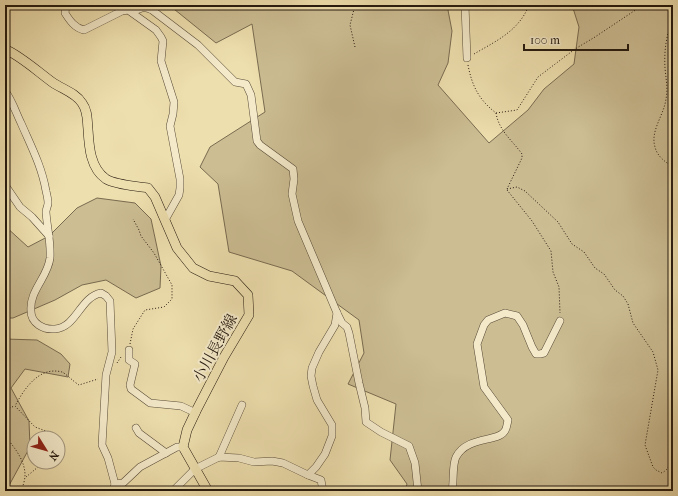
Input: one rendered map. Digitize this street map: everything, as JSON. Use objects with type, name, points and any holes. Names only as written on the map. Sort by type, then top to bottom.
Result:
[{"type":"main road","name":"小川長野線","points":[[5,49],[13,53],[54,84],[74,95],[82,102],[87,114],[91,156],[97,169],[106,179],[148,188],[155,197],[177,248],[192,268],[209,276],[235,281],[248,295],[249,315],[224,357],[196,412],[187,430],[183,447]]},
{"type":"main road","points":[[183,447],[208,491]]},
{"type":"street","points":[[66,5],[65,13],[67,17],[80,29],[84,30],[122,11],[128,10],[156,30],[163,41],[161,60],[174,102],[170,126],[180,179],[179,195],[165,220]]},
{"type":"street","points":[[465,5],[467,58]]},
{"type":"street","points":[[132,12],[141,7],[146,7],[152,10],[198,45],[235,82],[246,84],[250,95],[257,141],[260,145],[293,169],[294,179],[292,194],[295,209],[304,236],[337,313],[342,323],[347,327],[352,343],[358,383],[365,408],[366,422],[381,432],[409,446],[415,464],[418,491]]},
{"type":"street","points":[[5,91],[43,176],[48,204],[46,211],[50,258],[46,273],[34,292],[31,312],[33,321],[39,325],[54,329],[69,323],[93,296],[101,293],[110,301],[112,352],[106,377],[102,445],[108,458],[114,488],[123,483],[140,467],[177,447],[183,447]]},
{"type":"street","points":[[5,185],[20,208],[32,217],[49,236]]},
{"type":"street","points":[[308,475],[325,454],[332,436],[332,425],[316,400],[312,386],[312,368],[318,352],[335,325],[337,313]]},
{"type":"street","points":[[452,491],[456,458],[461,450],[476,441],[500,435],[504,432],[508,420],[484,387],[476,344],[484,325],[488,320],[506,314],[517,316],[523,325],[536,354],[540,354],[544,353],[560,321]]},
{"type":"street","points":[[129,350],[129,360],[135,364],[130,385],[131,390],[150,403],[181,406],[196,412]]},
{"type":"street","points":[[219,457],[242,406]]},
{"type":"street","points":[[136,428],[139,433],[166,453]]},
{"type":"street","points":[[172,491],[195,469],[219,457],[239,458],[254,462],[272,461],[283,463],[320,480],[323,491]]},
{"type":"path","points":[[355,5],[350,25],[355,47]]},
{"type":"path","points":[[529,5],[525,16],[511,31],[498,41],[467,58],[470,75],[480,99],[485,105],[496,113],[517,110],[538,77],[575,49],[643,5]]},
{"type":"path","points":[[673,20],[666,44],[667,97],[655,134],[654,146],[658,155],[673,167]]},
{"type":"path","points":[[496,113],[497,120],[503,131],[522,154],[522,158],[507,189]]},
{"type":"path","points":[[507,189],[516,187],[525,191],[558,222],[572,244],[584,252],[595,268],[604,274],[615,290],[623,296],[628,304],[633,323],[653,352],[658,365],[645,445],[648,457],[656,470],[662,472],[670,467],[672,459],[673,434]]},
{"type":"path","points":[[507,189],[532,221],[550,251],[553,272],[559,287],[560,321]]},
{"type":"path","points":[[116,364],[124,352],[129,350],[133,329],[145,310],[164,307],[172,299],[172,285],[154,253],[141,236],[133,219]]},
{"type":"path","points":[[5,412],[6,410],[15,406],[26,387],[36,377],[45,373],[64,373],[72,381],[79,385],[106,377]]},
{"type":"path","points":[[15,406],[35,427],[43,430]]},
{"type":"path","points":[[5,436],[17,452],[24,470],[25,477],[21,491]]},
{"type":"path","points":[[25,477],[34,470]]},
{"type":"shaded area","points":[[169,5],[447,5],[452,31],[448,63],[438,85],[489,143],[528,110],[544,89],[574,64],[579,27],[572,5],[673,5],[673,491],[405,491],[407,484],[390,460],[396,404],[348,384],[364,353],[359,320],[292,271],[229,252],[218,184],[200,167],[210,147],[265,112],[252,24],[216,43]]},
{"type":"shaded area","points":[[97,198],[135,203],[151,219],[161,266],[160,288],[136,298],[106,280],[82,285],[55,300],[13,318],[5,318],[5,226],[28,247],[49,236],[77,208]]},
{"type":"shaded area","points":[[5,339],[37,340],[61,354],[70,364],[68,377],[25,369],[11,388],[29,421],[29,430],[26,430],[26,454],[5,491]]}]
